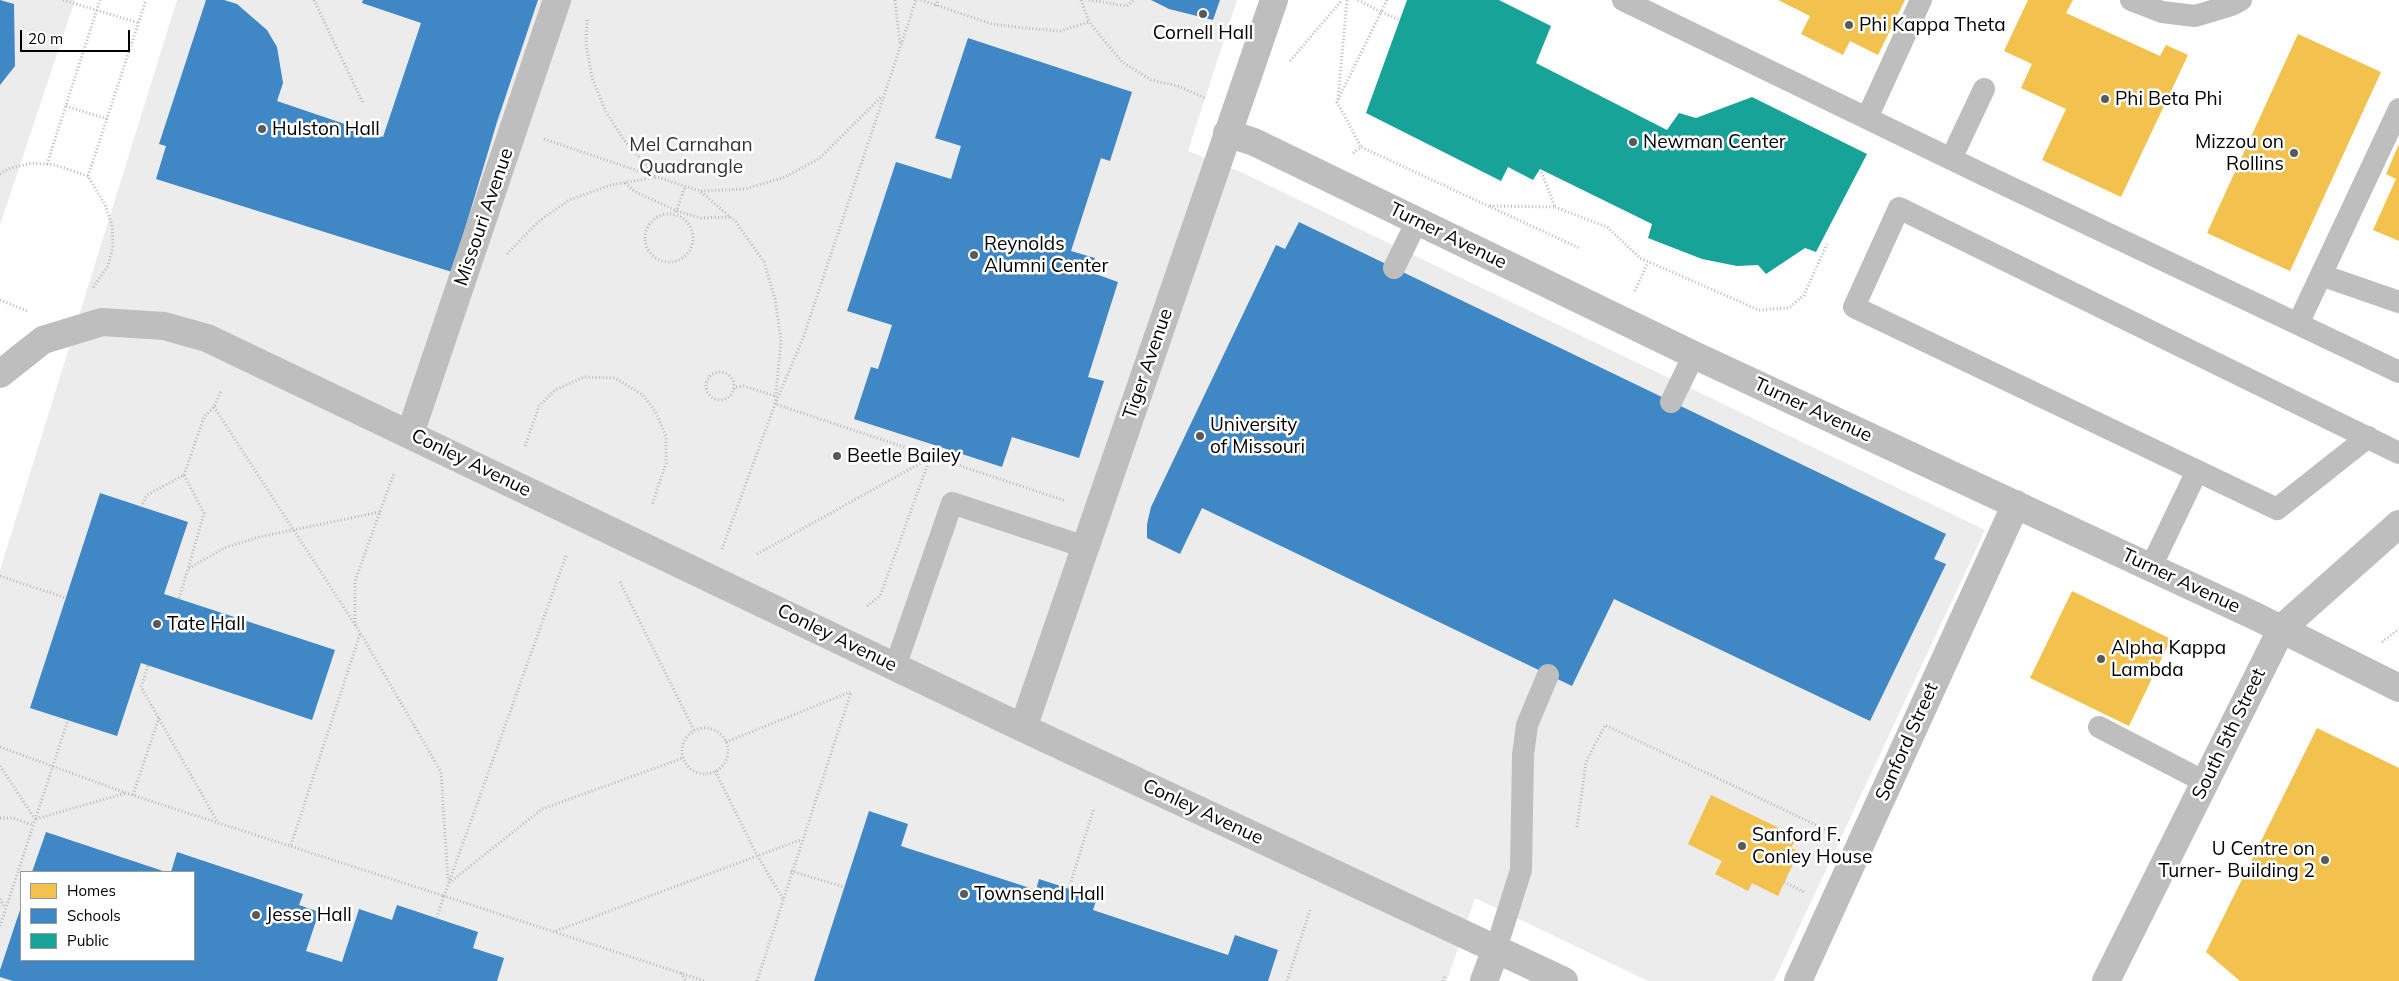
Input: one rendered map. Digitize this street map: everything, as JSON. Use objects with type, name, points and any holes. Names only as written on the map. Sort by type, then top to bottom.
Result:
[{"type":"street","name":"Missouri Avenue","points":[[410,434],[557,0]]},
{"type":"street","name":"Tiger Avenue","points":[[1023,728],[1274,0]]},
{"type":"street","name":"Turner Avenue","points":[[1227,133],[1254,142],[1694,355],[2282,628],[2399,688]]},
{"type":"street","name":"Conley Avenue","points":[[0,374],[43,340],[102,322],[164,326],[207,338],[1023,728],[1564,981]]},
{"type":"street","name":"Sanford Street","points":[[1798,981],[2016,504]]},
{"type":"street","name":"South 5th Street","points":[[2106,981],[2282,628],[2399,524]]},
{"type":"street","points":[[1484,981],[1496,949]]},
{"type":"lane","points":[[1623,0],[1951,159],[2399,372]]},
{"type":"lane","points":[[1867,118],[1921,0]]},
{"type":"lane","points":[[2131,0],[2162,12],[2195,16],[2232,5],[2241,0]]},
{"type":"lane","points":[[1951,159],[1984,89]]},
{"type":"lane","points":[[2298,324],[2399,109]]},
{"type":"lane","points":[[2368,438],[2277,509],[1854,307],[1899,208],[2399,453]]},
{"type":"lane","points":[[1394,268],[1417,221]]},
{"type":"lane","points":[[2321,275],[2399,302]]},
{"type":"lane","points":[[1671,402],[1694,355]]},
{"type":"lane","points":[[2151,567],[2197,471]]},
{"type":"lane","points":[[895,666],[952,503],[1085,547]]},
{"type":"lane","points":[[1496,949],[1521,870],[1523,755],[1527,725],[1548,675]]},
{"type":"lane","points":[[2099,726],[2205,782]]},
{"type":"path","points":[[63,0],[138,23]]},
{"type":"path","points":[[47,164],[100,0]]},
{"type":"path","points":[[88,176],[146,0]]},
{"type":"path","points":[[314,0],[363,103]]},
{"type":"path","points":[[895,0],[900,47]]},
{"type":"path","points":[[711,578],[775,404],[803,338],[916,0]]},
{"type":"path","points":[[921,0],[992,24],[1060,31],[1088,22]]},
{"type":"path","points":[[936,6],[938,0]]},
{"type":"path","points":[[1081,0],[1088,22],[1122,62],[1151,80],[1178,86],[1205,99]]},
{"type":"path","points":[[1088,0],[1127,6],[1134,0]]},
{"type":"path","points":[[1288,62],[1342,0]]},
{"type":"path","points":[[1347,0],[1337,102],[1361,148],[1580,248]]},
{"type":"path","points":[[1358,0],[1400,20]]},
{"type":"path","points":[[1337,102],[1386,0]]},
{"type":"path","points":[[587,15],[586,44],[592,78],[606,112],[624,140],[657,177]]},
{"type":"path","points":[[513,129],[700,191],[745,189],[786,177],[820,158],[884,94]]},
{"type":"path","points":[[66,106],[107,119]]},
{"type":"path","points":[[1347,157],[1361,148]]},
{"type":"path","points":[[0,174],[8,169],[31,163],[55,165],[88,176],[105,205],[112,225],[113,246],[108,266],[95,287],[88,292]]},
{"type":"path","points":[[1540,169],[1555,207]]},
{"type":"path","points":[[502,262],[506,254],[538,222],[569,200],[611,185],[657,177]]},
{"type":"path","points":[[625,183],[634,191],[676,212],[701,218],[730,218]]},
{"type":"path","points":[[676,212],[685,187]]},
{"type":"path","points":[[700,191],[730,218],[764,262],[775,300],[781,340],[775,404]]},
{"type":"path","points":[[1487,206],[1555,207],[1607,227],[1640,258],[1759,310],[1789,308],[1804,295],[1827,244]]},
{"type":"path","points":[[676,212],[692,230],[692,246],[688,253],[678,260],[659,260],[647,249],[646,231],[648,226],[659,216],[676,212]]},
{"type":"path","points":[[1633,297],[1648,262]]},
{"type":"path","points":[[0,300],[6,304],[29,311]]},
{"type":"path","points":[[732,391],[733,382],[724,373],[715,373],[706,382],[709,395],[718,400],[727,398],[732,391],[735,386],[744,386],[775,396]]},
{"type":"path","points":[[525,446],[540,406],[555,390],[584,377],[615,378],[643,395],[655,411],[666,436],[666,463],[652,505]]},
{"type":"path","points":[[141,507],[147,495],[184,475],[204,417],[214,407],[222,391]]},
{"type":"path","points":[[775,404],[930,458],[1069,502]]},
{"type":"path","points":[[214,407],[361,634],[441,772],[448,883]]},
{"type":"path","points":[[757,554],[930,458]]},
{"type":"path","points":[[867,606],[880,596],[930,458]]},
{"type":"path","points":[[355,626],[355,581],[394,473]]},
{"type":"path","points":[[179,598],[204,513],[184,475]]},
{"type":"path","points":[[188,569],[224,548],[293,530],[380,512]]},
{"type":"path","points":[[437,917],[566,556]]},
{"type":"path","points":[[0,576],[66,598]]},
{"type":"path","points":[[620,582],[694,730]]},
{"type":"path","points":[[2376,638],[2383,643],[2399,629]]},
{"type":"path","points":[[291,845],[361,634]]},
{"type":"path","points":[[148,666],[142,687],[217,821]]},
{"type":"path","points":[[726,742],[851,692],[801,840],[757,981]]},
{"type":"path","points":[[133,795],[159,717]]},
{"type":"path","points":[[0,926],[68,720]]},
{"type":"path","points":[[1577,827],[1586,762],[1605,725],[1832,832]]},
{"type":"path","points":[[702,728],[716,731],[726,742],[728,755],[721,767],[715,771],[702,774],[696,772],[686,764],[683,758],[684,742],[694,730],[702,728]]},
{"type":"path","points":[[0,747],[126,793],[556,931],[705,981]]},
{"type":"path","points":[[448,883],[542,809],[683,758]]},
{"type":"path","points":[[0,766],[35,819]]},
{"type":"path","points":[[715,771],[757,855],[782,899]]},
{"type":"path","points":[[35,819],[126,793]]},
{"type":"path","points":[[1069,888],[1094,808]]},
{"type":"path","points":[[0,818],[13,818],[33,825]]},
{"type":"path","points":[[556,931],[801,840]]},
{"type":"path","points":[[791,871],[844,887]]},
{"type":"path","points":[[1784,882],[1806,893]]},
{"type":"path","points":[[0,899],[5,909]]},
{"type":"path","points":[[1286,981],[1310,910]]},
{"type":"path","points":[[681,973],[686,981]]},
{"type":"path","points":[[1442,981],[1445,975]]},
{"type":"green space","points":[[0,0],[75,0],[0,225]]},
{"type":"green space","name":"University of Missouri","points":[[177,0],[1237,0],[1188,151],[1243,173],[1985,530],[1774,981],[1648,981],[1475,898],[1447,981],[0,981],[0,570]]},
{"type":"building: Homes","name":"Phi Kappa Theta","points":[[1778,0],[1905,0],[1878,55],[1850,41],[1843,55],[1801,34],[1810,16]]},
{"type":"building: Homes","name":"Phi Beta Phi","points":[[2028,0],[2073,0],[2066,13],[2160,56],[2166,45],[2188,55],[2121,197],[2042,160],[2066,109],[2021,88],[2032,64],[2004,51]]},
{"type":"building: Homes","name":"Mizzou on Rollins","points":[[2298,34],[2381,72],[2290,271],[2207,233]]},
{"type":"building: Homes","points":[[2399,144],[2399,241],[2373,230],[2396,179],[2386,174]]},
{"type":"building: Homes","name":"Alpha Kappa Lambda","points":[[2072,591],[2171,639],[2129,726],[2030,678]]},
{"type":"building: Homes","name":"U Centre on Turner- Building 2","points":[[2317,728],[2399,768],[2399,981],[2240,981],[2206,952]]},
{"type":"building: Homes","name":"Sanford F. Conley House","points":[[1711,795],[1779,828],[1778,830],[1796,839],[1791,848],[1799,851],[1778,896],[1752,883],[1748,891],[1715,874],[1722,861],[1688,844]]},
{"type":"building: Schools","points":[[0,0],[14,4],[15,66],[0,85]]},
{"type":"building: Schools","name":"Hulston Hall","points":[[206,0],[224,0],[237,4],[267,30],[277,47],[283,83],[277,101],[383,137],[421,23],[362,3],[363,0],[538,0],[497,122],[452,272],[156,179],[166,146],[159,144]]},
{"type":"building: Schools","name":"Cornell Hall","points":[[1151,0],[1220,0],[1213,20],[1169,9]]},
{"type":"building: Schools","name":"Reynolds Alumni Center","points":[[968,38],[1132,92],[1110,161],[1101,158],[1071,251],[1095,258],[1090,272],[1118,282],[1088,377],[1104,381],[1079,458],[1012,437],[1002,467],[854,419],[871,367],[878,369],[892,325],[847,311],[896,162],[951,179],[961,146],[935,138]]},
{"type":"building: Schools","points":[[1299,222],[1946,534],[1934,559],[1946,564],[1870,721],[1614,599],[1572,686],[1202,508],[1180,554],[1147,538],[1147,524],[1151,507],[1276,245],[1285,249]]},
{"type":"building: Schools","name":"Tate Hall","points":[[100,493],[188,522],[164,594],[335,650],[312,720],[141,663],[117,736],[30,708]]},
{"type":"building: Schools","name":"Townsend Hall","points":[[869,811],[908,824],[901,846],[1036,890],[1039,879],[1097,898],[1093,910],[1228,955],[1235,935],[1278,950],[1268,981],[814,981]]},
{"type":"building: Schools","points":[[46,832],[163,871],[32,871]]},
{"type":"building: Schools","name":"Jesse Hall","points":[[177,852],[303,894],[299,905],[319,912],[306,951],[342,962],[359,909],[392,920],[397,905],[478,932],[473,948],[504,958],[497,981],[13,981],[0,977],[0,970],[20,910],[20,961],[195,961],[195,871],[171,871]]},
{"type":"building: Public","name":"Newman Center","points":[[1407,0],[1499,0],[1551,26],[1536,63],[1667,130],[1679,113],[1696,118],[1752,97],[1867,154],[1816,252],[1805,248],[1766,274],[1758,265],[1737,266],[1702,259],[1648,238],[1652,224],[1540,169],[1533,180],[1508,167],[1501,181],[1366,113]]},
{"type":"place","name":"Cornell Hall","points":[[1203,14]]},
{"type":"place","name":"Phi Kappa Theta","points":[[1849,25]]},
{"type":"place","name":"Phi Beta Phi","points":[[2105,99]]},
{"type":"place","name":"Hulston Hall","points":[[262,129]]},
{"type":"place","name":"Newman Center","points":[[1633,142]]},
{"type":"place","name":"Mizzou on Rollins","points":[[2294,153]]},
{"type":"place","name":"Reynolds Alumni Center","points":[[974,255]]},
{"type":"place","name":"University of Missouri","points":[[1200,436]]},
{"type":"place","name":"Beetle Bailey","points":[[837,456]]},
{"type":"place","name":"Tate Hall","points":[[157,624]]},
{"type":"place","name":"Alpha Kappa Lambda","points":[[2101,659]]},
{"type":"place","name":"Sanford F. Conley House","points":[[1742,846]]},
{"type":"place","name":"U Centre on Turner- Building 2","points":[[2325,860]]},
{"type":"place","name":"Townsend Hall","points":[[964,894]]},
{"type":"place","name":"Jesse Hall","points":[[256,915]]},
{"type":"park label","name":"Mel Carnahan Quadrangle","points":[[691,156]]}]
